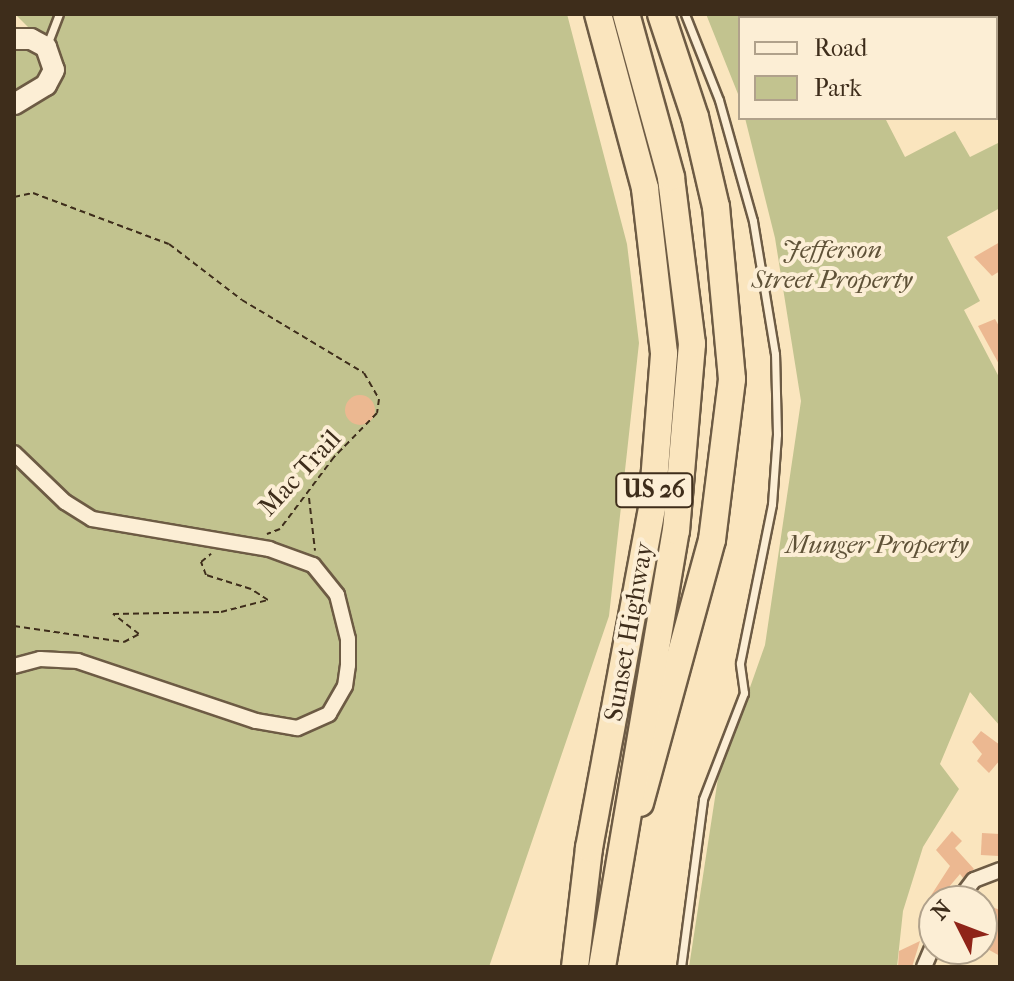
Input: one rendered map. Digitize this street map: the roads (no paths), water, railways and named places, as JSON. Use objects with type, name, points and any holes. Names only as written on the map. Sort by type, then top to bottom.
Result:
[{"type":"highway","name":"Sunset Highway","points":[[575,967],[589,848],[652,507],[664,353],[645,188],[598,14]]},
{"type":"highway","name":"Sunset Highway","points":[[602,967],[623,824],[676,531],[692,344],[671,177],[626,14]]},
{"type":"highway","points":[[623,824],[637,810],[647,781],[712,540],[732,379],[716,207],[695,117],[661,14]]},
{"type":"street","points":[[14,39],[31,39],[46,47],[54,70],[50,80],[14,104]]},
{"type":"street","points":[[14,453],[65,502],[92,519],[283,553],[313,565],[337,595],[348,639],[348,665],[334,708],[308,726],[256,721],[66,659],[14,666]]},
{"type":"street","points":[[970,885],[974,880],[1000,870]]},
{"type":"lane","points":[[46,47],[59,14]]},
{"type":"lane","points":[[681,967],[703,799],[744,693],[740,663],[763,559],[777,448],[775,354],[753,221],[719,100],[685,14]]},
{"type":"park label","name":"Jefferson Street Property","points":[[832,265]]},
{"type":"park label","name":"Munger Property","points":[[877,545]]}]
